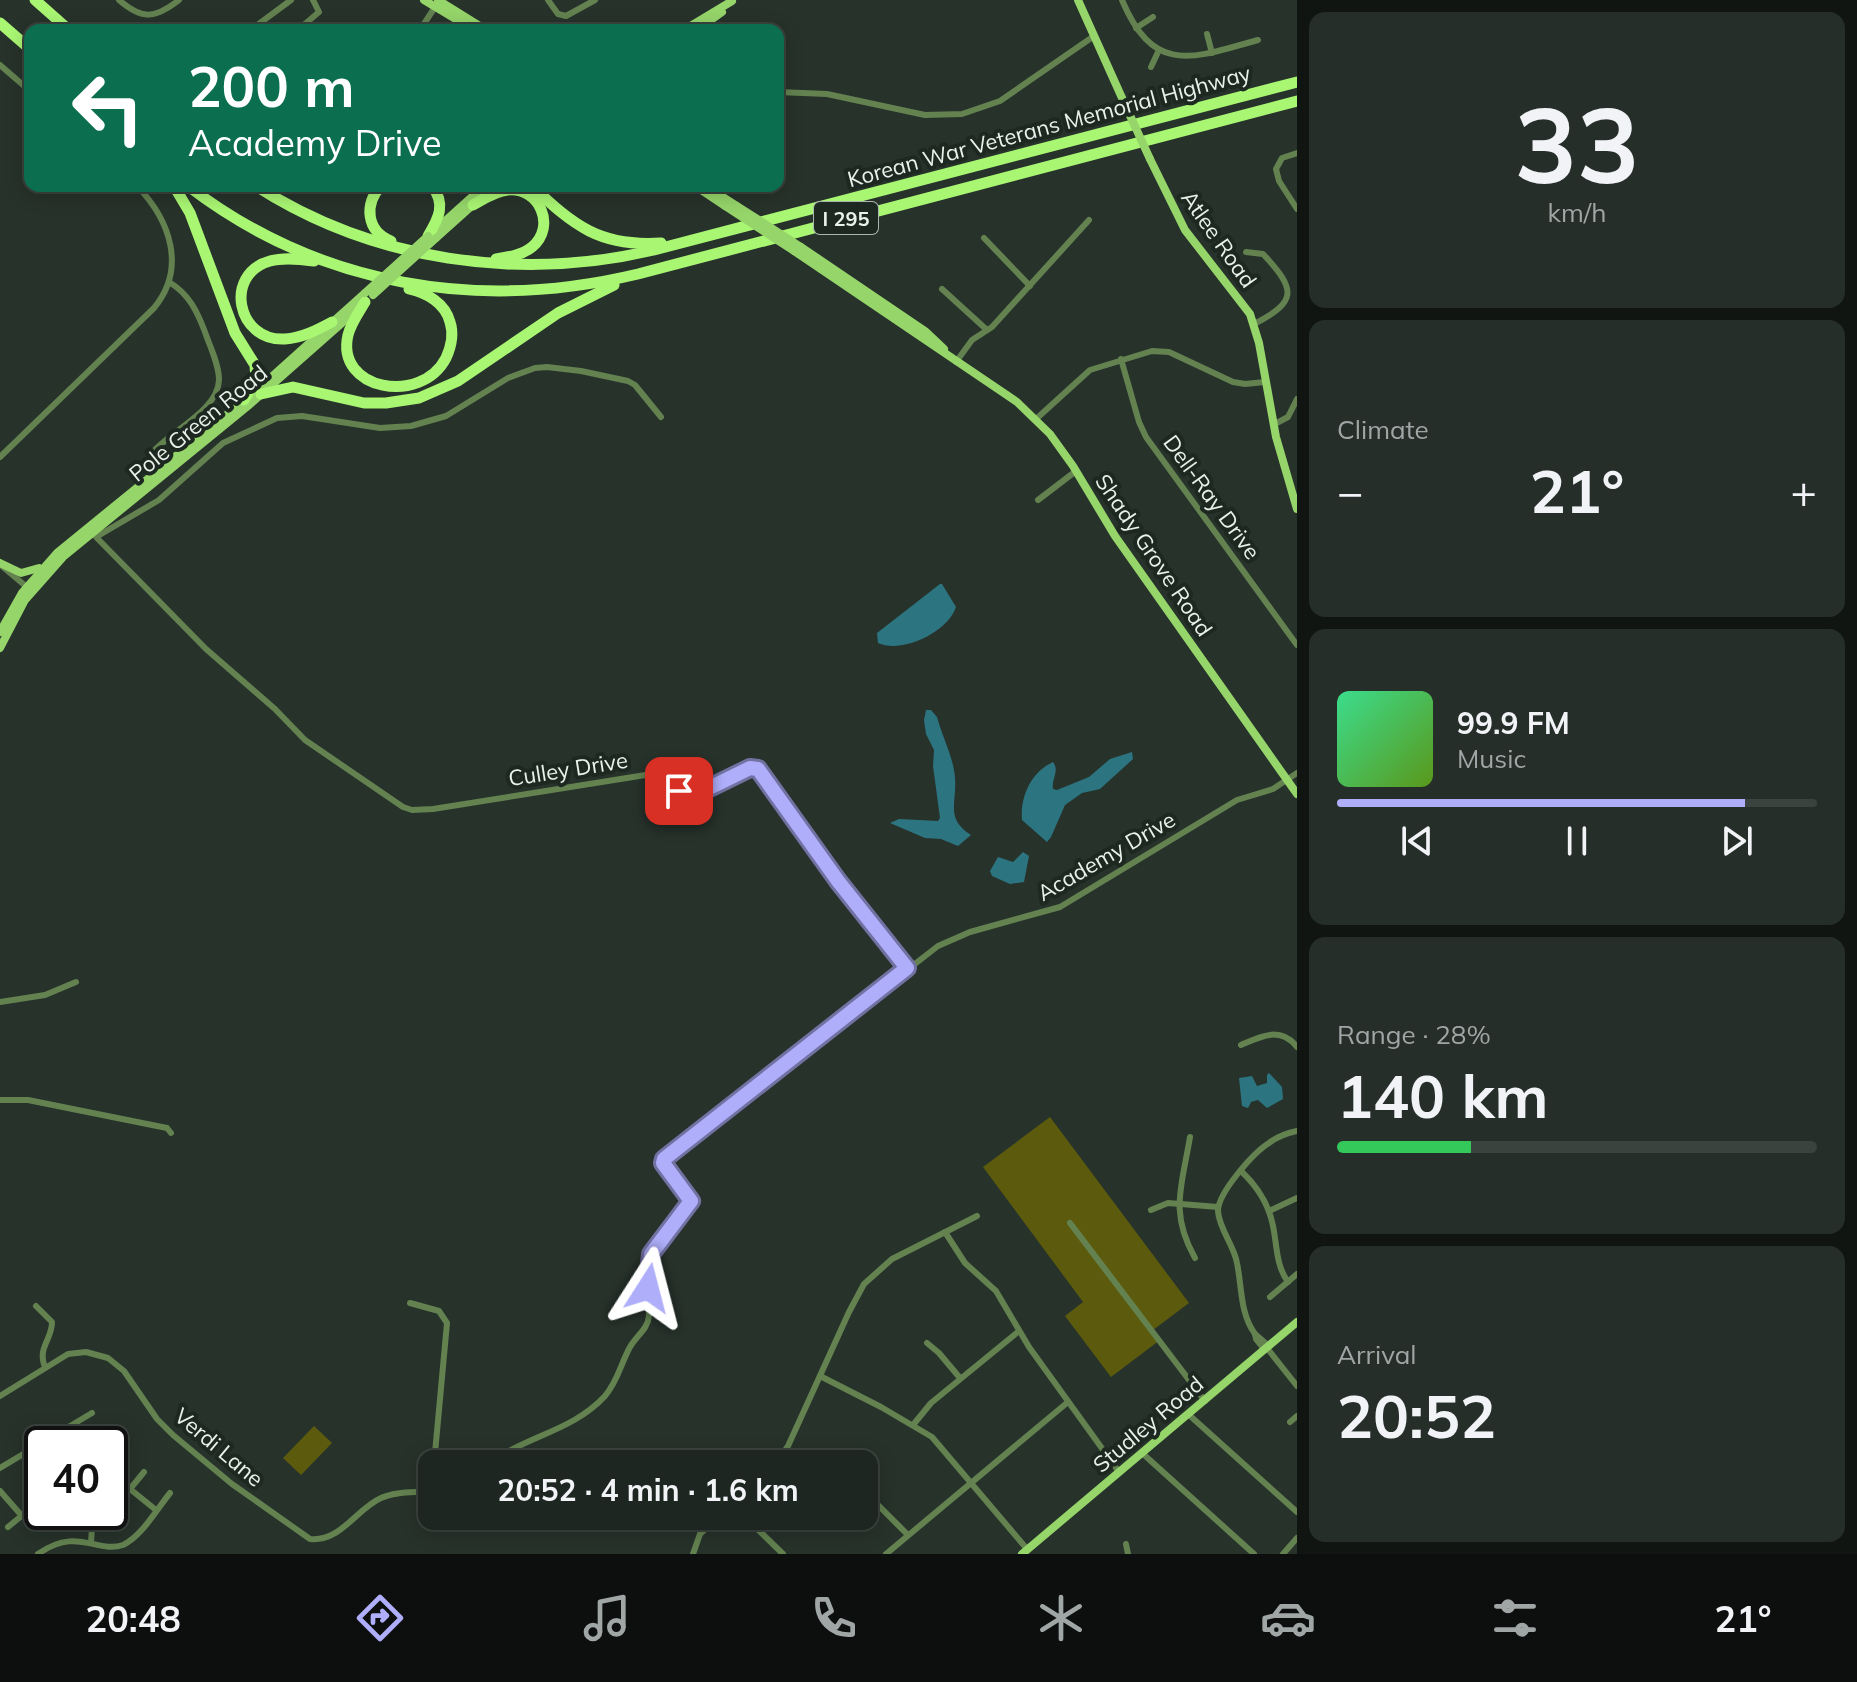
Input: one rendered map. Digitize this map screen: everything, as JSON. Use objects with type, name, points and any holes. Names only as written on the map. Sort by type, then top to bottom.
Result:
[{"type":"highway","points":[[35,0],[62,24]]},
{"type":"highway","points":[[0,23],[24,44]]},
{"type":"highway","name":"Korean War Veterans Memorial Highway","points":[[268,192],[330,224],[405,249],[477,262],[536,265],[591,261],[690,241],[1297,82]]},
{"type":"highway","name":"Korean War Veterans Memorial Highway","points":[[197,192],[250,227],[328,262],[390,281],[466,291],[513,292],[569,287],[643,272],[1297,101]]},
{"type":"highway","points":[[178,192],[190,213],[235,333],[255,365],[256,380],[244,400]]},
{"type":"highway","points":[[377,192],[371,200],[371,221],[382,237],[405,249]]},
{"type":"highway","points":[[432,237],[441,209],[436,192]]},
{"type":"highway","points":[[473,205],[500,192]]},
{"type":"highway","points":[[477,262],[507,258],[528,249],[541,235],[544,221],[542,211],[535,200],[521,192]]},
{"type":"highway","points":[[539,192],[570,221],[602,238],[636,243],[690,241]]},
{"type":"highway","points":[[328,262],[286,258],[266,262],[252,270],[245,280],[240,301],[250,327],[271,338],[298,337],[332,322]]},
{"type":"highway","points":[[261,394],[293,387],[364,403],[397,403],[419,398],[458,381],[571,305],[643,272]]},
{"type":"highway","points":[[368,296],[351,325],[347,342],[349,357],[359,372],[376,383],[396,387],[416,384],[433,374],[445,360],[450,347],[452,329],[449,317],[431,297],[390,281]]},
{"type":"main road","points":[[424,0],[436,3],[475,24]]},
{"type":"main road","points":[[694,24],[733,0]]},
{"type":"main road","points":[[704,24],[733,0]]},
{"type":"main road","name":"Atlee Road","points":[[1078,0],[1185,230],[1244,305],[1254,324],[1273,425],[1297,509]]},
{"type":"main road","points":[[436,3],[466,24]]},
{"type":"main road","points":[[432,237],[478,192]]},
{"type":"main road","points":[[432,237],[487,192]]},
{"type":"main road","name":"Shady Grove Road","points":[[704,192],[798,249]]},
{"type":"main road","name":"Shady Grove Road","points":[[715,192],[852,286],[925,331],[956,362],[1017,402],[1036,419],[1056,441],[1110,528],[1297,794]]},
{"type":"main road","name":"Pole Green Road","points":[[0,632],[49,560],[128,495],[261,394],[432,237]]},
{"type":"main road","name":"Pole Green Road","points":[[0,648],[29,589],[156,474],[332,322],[368,296]]},
{"type":"main road","points":[[0,564],[25,573],[49,560]]},
{"type":"main road","name":"Studley Road","points":[[1024,1552],[1297,1322]]},
{"type":"street","points":[[119,0],[133,12],[145,15],[158,14],[179,0]]},
{"type":"street","points":[[259,24],[291,0]]},
{"type":"street","points":[[305,24],[319,12],[313,0]]},
{"type":"street","points":[[548,0],[562,16],[595,0]]},
{"type":"street","points":[[1122,0],[1136,28],[1159,50],[1183,57],[1212,53],[1258,40]]},
{"type":"street","points":[[424,24],[436,3]]},
{"type":"street","points":[[1136,28],[1153,17]]},
{"type":"street","points":[[1207,34],[1212,53]]},
{"type":"street","points":[[784,92],[827,94],[925,115],[962,114],[1000,101],[1094,36]]},
{"type":"street","points":[[1151,67],[1159,50]]},
{"type":"street","points":[[0,65],[24,86]]},
{"type":"street","points":[[1297,153],[1282,158],[1276,169],[1279,181],[1297,209]]},
{"type":"street","points":[[0,457],[154,308],[169,282],[173,259],[168,231],[158,211],[142,192]]},
{"type":"street","points":[[956,362],[972,340],[987,330],[1030,286],[1089,220]]},
{"type":"street","points":[[984,238],[1030,286]]},
{"type":"street","points":[[1246,252],[1263,254],[1283,278],[1288,290],[1281,310],[1254,324]]},
{"type":"street","points":[[169,282],[184,293],[196,309],[218,375],[217,391],[211,401],[152,453],[150,462],[168,493],[223,443],[270,420],[302,416],[386,429],[420,424],[446,416],[499,383],[535,368],[561,368],[623,378],[635,385],[661,417]]},
{"type":"street","points":[[942,289],[987,330]]},
{"type":"street","points":[[1036,419],[1084,374],[1097,367],[1152,351],[1164,351],[1233,382],[1265,382]]},
{"type":"street","name":"Dell-Ray Drive","points":[[1121,359],[1146,437],[1297,645]]},
{"type":"street","points":[[1273,425],[1288,417],[1297,399]]},
{"type":"street","points":[[1038,500],[1076,471]]},
{"type":"street","name":"Culley Drive","points":[[168,493],[96,537],[217,659],[275,709],[305,740],[403,807],[416,810],[658,773],[668,778],[683,795],[693,796],[756,767],[838,881],[907,968]]},
{"type":"street","points":[[0,564],[29,589]]},
{"type":"street","name":"Academy Drive","points":[[514,1450],[556,1432],[596,1404],[609,1391],[631,1345],[648,1322],[651,1254],[691,1201],[663,1163],[664,1159],[907,968],[957,937],[1064,905],[1237,800],[1268,792],[1297,773]]},
{"type":"street","points":[[0,1002],[42,996],[76,982]]},
{"type":"street","points":[[1241,1045],[1271,1033],[1288,1038],[1297,1047]]},
{"type":"street","points":[[0,1100],[28,1100],[66,1107],[167,1128],[171,1133]]},
{"type":"street","points":[[1297,1131],[1269,1142],[1241,1171],[1224,1193],[1218,1207],[1220,1220],[1237,1259],[1245,1316],[1255,1334],[1297,1386]]},
{"type":"street","points":[[1190,1137],[1180,1203],[1180,1226],[1195,1258]]},
{"type":"street","points":[[1241,1171],[1254,1183],[1269,1211],[1280,1268],[1288,1282]]},
{"type":"street","points":[[1269,1211],[1297,1198]]},
{"type":"street","points":[[1151,1210],[1164,1204],[1180,1203],[1218,1207]]},
{"type":"street","points":[[785,1450],[864,1284],[885,1264],[977,1216]]},
{"type":"street","points":[[1070,1223],[1205,1401]]},
{"type":"street","points":[[945,1232],[965,1263],[996,1291],[1019,1331],[1119,1472]]},
{"type":"street","points":[[1270,1297],[1297,1274]]},
{"type":"street","points":[[410,1303],[439,1311],[447,1323],[435,1450]]},
{"type":"street","points":[[36,1306],[52,1322],[52,1330],[41,1350],[45,1367]]},
{"type":"street","points":[[913,1425],[931,1403],[1019,1331]]},
{"type":"street","points":[[927,1343],[960,1378]]},
{"type":"street","name":"Verdi Lane","points":[[0,1396],[63,1356],[93,1353],[112,1361],[124,1371],[157,1419],[173,1435],[237,1488],[310,1539],[325,1538],[335,1533],[369,1505],[387,1496],[418,1493]]},
{"type":"street","points":[[820,1376],[932,1437],[1024,1552]]},
{"type":"street","points":[[886,1554],[1068,1402]]},
{"type":"street","points":[[0,1468],[92,1413]]},
{"type":"street","points":[[1188,1414],[1297,1512]]},
{"type":"street","points":[[1290,1422],[1297,1416]]},
{"type":"street","points":[[1142,1453],[1254,1554]]},
{"type":"street","points":[[144,1472],[130,1489],[156,1510]]},
{"type":"street","points":[[0,1491],[22,1516],[8,1527]]},
{"type":"street","points":[[38,1554],[64,1542],[111,1547],[127,1543],[170,1493]]},
{"type":"street","points":[[878,1505],[908,1535]]},
{"type":"street","points":[[91,1543],[92,1530]]},
{"type":"street","points":[[693,1554],[704,1530]]},
{"type":"street","points":[[758,1530],[783,1554]]},
{"type":"street","points":[[1283,1554],[1297,1538]]},
{"type":"street","points":[[1126,1544],[1128,1554]]},
{"type":"shaded area","points":[[1050,1117],[1189,1303],[1153,1330],[1160,1340],[1111,1377],[1065,1316],[1083,1302],[983,1167]]},
{"type":"shaded area","points":[[314,1426],[332,1443],[301,1475],[283,1458]]},
{"type":"water","points":[[940,584],[956,607],[944,625],[911,643],[888,646],[878,643],[877,633]]},
{"type":"water","points":[[926,710],[931,710],[937,717],[952,763],[955,816],[971,835],[958,846],[941,839],[925,838],[890,823],[899,819],[938,821],[940,818],[933,766],[934,750],[926,734],[924,720]]},
{"type":"water","points":[[1132,752],[1133,759],[1100,789],[1082,793],[1065,805],[1047,842],[1022,820],[1028,786],[1045,766],[1053,762],[1055,765],[1053,789],[1057,790],[1089,777],[1110,759]]},
{"type":"water","points":[[1023,852],[1029,856],[1024,882],[1010,884],[992,876],[990,871],[998,857],[1013,862]]},
{"type":"water","points":[[1269,1073],[1282,1087],[1283,1099],[1267,1108],[1258,1100],[1251,1102],[1248,1108],[1242,1106],[1239,1078],[1252,1076],[1257,1086],[1267,1083]]},
{"type":"route","points":[[648,1288],[651,1254],[691,1201],[663,1163],[664,1159],[907,968],[838,881],[760,770],[750,768],[693,796],[683,795],[679,791]]}]
